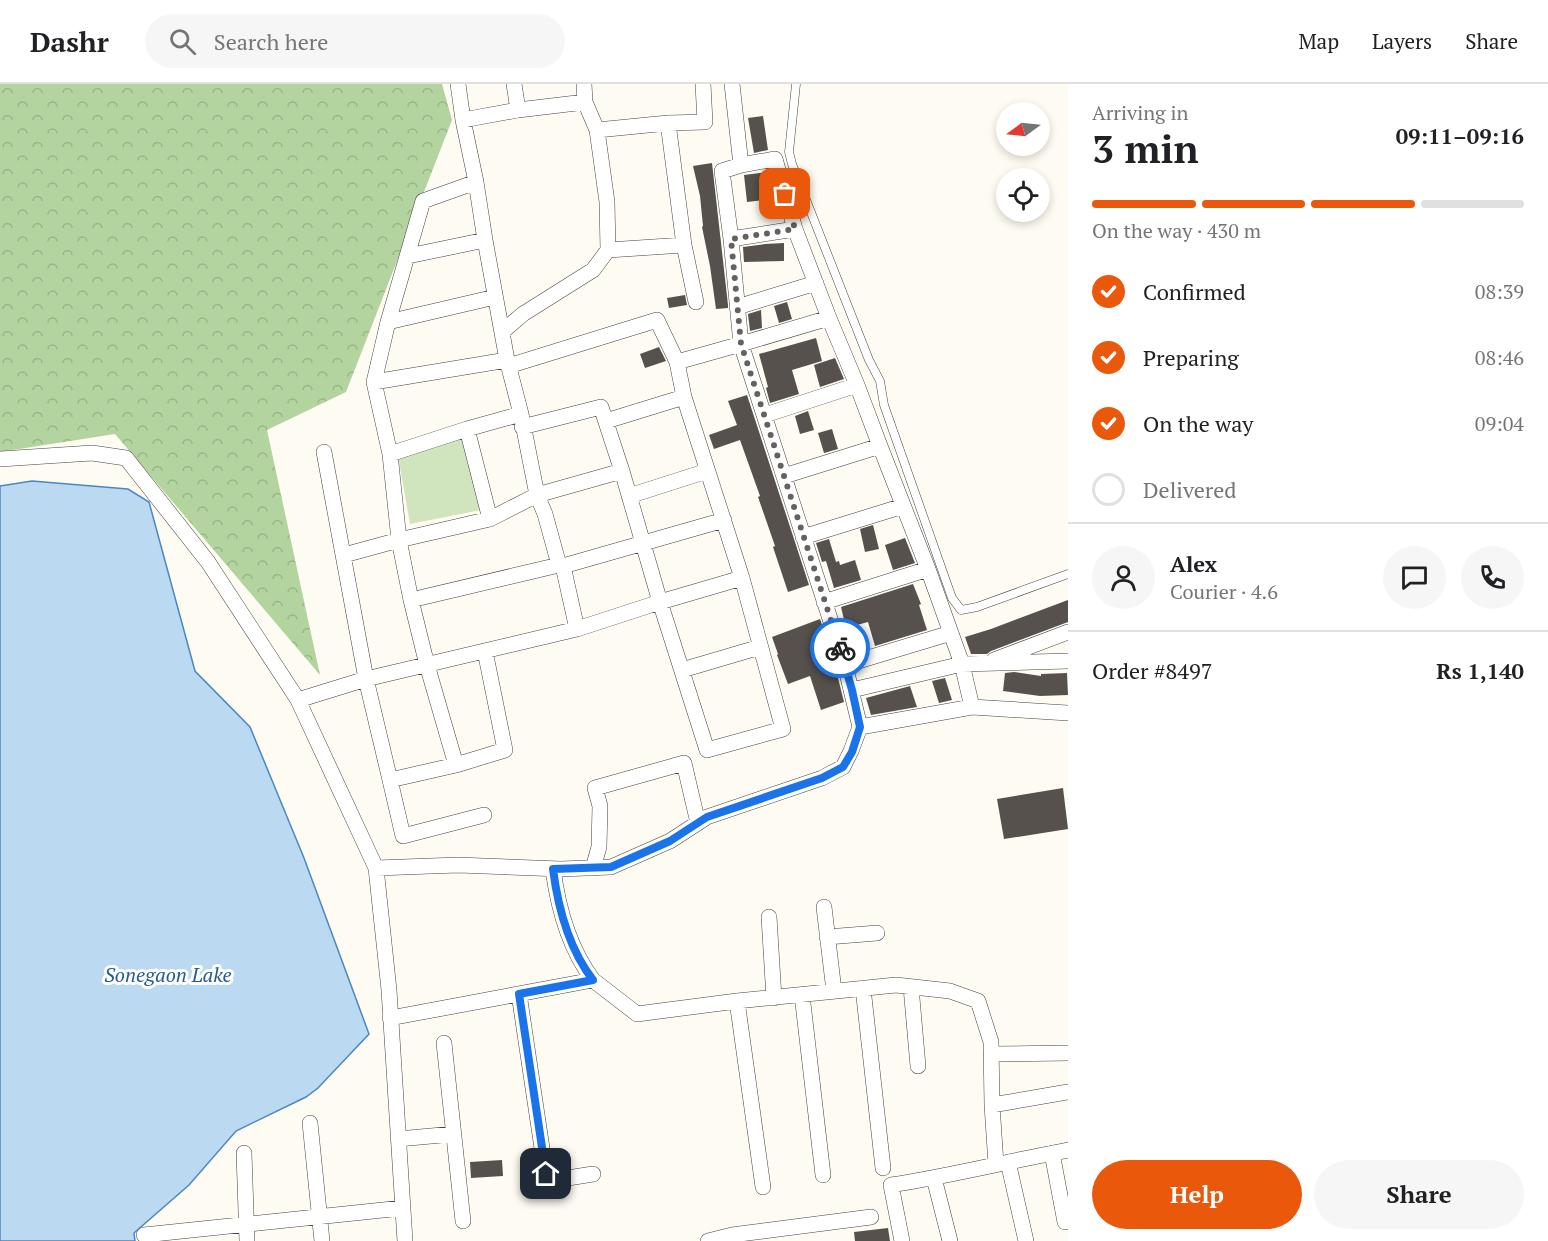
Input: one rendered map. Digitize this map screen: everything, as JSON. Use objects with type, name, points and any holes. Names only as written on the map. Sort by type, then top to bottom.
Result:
[{"type":"street","points":[[458,84],[507,363],[537,495],[561,566],[577,629]]},
{"type":"street","points":[[514,84],[518,110]]},
{"type":"street","points":[[502,332],[523,314],[593,270],[608,250],[607,202],[597,130],[585,102],[584,84]]},
{"type":"street","points":[[597,130],[705,122],[703,84]]},
{"type":"street","points":[[732,84],[741,165]]},
{"type":"street","points":[[463,120],[518,110],[585,102]]},
{"type":"street","points":[[669,123],[684,245],[696,302]]},
{"type":"street","points":[[376,868],[458,865],[553,869],[611,867],[670,841],[707,817],[822,778],[843,767],[852,752],[860,727],[852,690],[741,344],[722,171],[741,165],[775,159],[795,229],[858,385],[951,633],[962,664],[972,708]]},
{"type":"street","points":[[456,765],[411,600],[399,540],[390,454],[374,382],[388,322],[423,201],[476,182]]},
{"type":"street","points":[[731,239],[795,229]]},
{"type":"street","points":[[408,256],[485,240]]},
{"type":"street","points":[[608,250],[684,245]]},
{"type":"street","points":[[737,307],[816,283]]},
{"type":"street","points":[[388,322],[495,297]]},
{"type":"street","points":[[676,362],[830,318]]},
{"type":"street","points":[[374,382],[507,363],[657,320],[676,362],[684,397],[742,578],[783,729],[707,750],[601,407],[467,429],[390,454]]},
{"type":"street","points":[[765,415],[858,385]]},
{"type":"street","points":[[606,421],[684,397]]},
{"type":"street","points":[[467,429],[490,519]]},
{"type":"street","points":[[784,476],[880,446]]},
{"type":"street","points":[[324,452],[366,679],[403,836],[484,815]]},
{"type":"street","points":[[0,459],[92,453],[126,458],[208,562],[298,700],[376,868],[389,990],[405,1241]]},
{"type":"street","points":[[344,555],[490,519],[537,495],[622,471]]},
{"type":"street","points":[[629,496],[707,471]]},
{"type":"street","points":[[803,537],[903,506]]},
{"type":"street","points":[[411,600],[561,566],[724,520]]},
{"type":"street","points":[[824,602],[928,569]]},
{"type":"street","points":[[298,700],[366,679],[577,629],[742,578]]},
{"type":"street","points":[[983,664],[1068,632]]},
{"type":"street","points":[[845,665],[951,633]]},
{"type":"street","points":[[682,670],[760,647]]},
{"type":"street","points":[[390,780],[456,765],[505,750],[485,651]]},
{"type":"street","points":[[852,690],[962,664],[1068,661]]},
{"type":"street","points":[[860,727],[972,708],[1068,713]]},
{"type":"street","points":[[593,868],[599,847],[600,816],[595,788],[684,763],[698,823]]},
{"type":"street","points":[[553,869],[556,893],[572,945],[582,965],[593,980],[637,1014],[896,985],[950,991],[978,1001],[991,1042],[992,1105],[1002,1163],[1026,1241]]},
{"type":"street","points":[[824,907],[834,992]]},
{"type":"street","points":[[769,917],[774,998]]},
{"type":"street","points":[[827,937],[877,933]]},
{"type":"street","points":[[390,1018],[593,980]]},
{"type":"street","points":[[911,987],[918,1066]]},
{"type":"street","points":[[863,988],[883,1168]]},
{"type":"street","points":[[519,994],[546,1174],[549,1180],[593,1174]]},
{"type":"street","points":[[802,995],[823,1175]]},
{"type":"street","points":[[737,1001],[763,1186]]},
{"type":"street","points":[[444,1043],[463,1221]]},
{"type":"street","points":[[991,1054],[1068,1053]]},
{"type":"street","points":[[992,1105],[1068,1092]]},
{"type":"street","points":[[310,1123],[322,1241]]},
{"type":"street","points":[[398,1139],[453,1134]]},
{"type":"street","points":[[902,1241],[891,1185],[1068,1150]]},
{"type":"street","points":[[244,1153],[247,1233]]},
{"type":"street","points":[[1052,1153],[1065,1222]]},
{"type":"street","points":[[934,1178],[950,1241]]},
{"type":"street","points":[[144,1235],[177,1237],[247,1233],[320,1217],[402,1208]]},
{"type":"street","points":[[708,1241],[732,1235],[871,1217]]},
{"type":"lane","points":[[796,84],[789,152],[792,164],[869,360],[880,381],[884,405],[952,598],[962,610],[977,607],[1068,574]]},
{"type":"green space","points":[[0,84],[442,84],[452,120],[346,392],[267,430],[320,675],[115,434],[0,452]]},
{"type":"green space","points":[[463,437],[481,510],[410,524],[398,456]]},
{"type":"water","name":"Sonegaon Lake","points":[[32,481],[128,489],[149,502],[195,671],[250,727],[304,858],[369,1034],[318,1088],[306,1097],[236,1131],[189,1185],[134,1233],[135,1241],[0,1241],[0,486]]},
{"type":"building","points":[[763,116],[768,150],[754,153],[748,118]]},
{"type":"building","points":[[712,163],[728,305],[728,308],[716,309],[702,227],[700,196],[693,166]]},
{"type":"building","points":[[769,172],[774,199],[747,202],[744,175]]},
{"type":"building","points":[[784,243],[784,261],[744,262],[743,247]]},
{"type":"building","points":[[685,295],[687,305],[669,308],[667,298]]},
{"type":"building","points":[[787,302],[792,319],[779,323],[774,306]]},
{"type":"building","points":[[761,310],[762,328],[750,331],[748,314]]},
{"type":"building","points":[[816,338],[822,361],[792,370],[799,394],[770,403],[759,354]]},
{"type":"building","points":[[659,347],[666,361],[645,368],[640,354]]},
{"type":"building","points":[[835,358],[844,379],[820,387],[814,365]]},
{"type":"building","points":[[747,395],[809,585],[788,592],[758,497],[760,496],[740,440],[714,449],[709,435],[737,425],[728,401]]},
{"type":"building","points":[[808,411],[814,430],[800,434],[795,416]]},
{"type":"building","points":[[832,429],[838,449],[824,453],[818,433]]},
{"type":"building","points":[[873,525],[879,549],[865,552],[860,529]]},
{"type":"building","points":[[905,538],[915,563],[893,570],[885,545]]},
{"type":"building","points":[[829,539],[836,562],[839,561],[840,565],[855,560],[861,580],[834,588],[826,561],[822,562],[816,543]]},
{"type":"building","points":[[913,584],[921,604],[919,605],[927,630],[875,646],[868,622],[846,628],[841,607]]},
{"type":"building","points":[[1068,600],[1068,622],[987,654],[971,654],[965,637]]},
{"type":"building","points":[[820,619],[844,702],[821,710],[810,676],[788,684],[772,637]]},
{"type":"building","points":[[1005,673],[1041,676],[1041,674],[1067,673],[1068,695],[1040,696],[1003,691]]},
{"type":"building","points":[[945,678],[952,700],[939,703],[932,681]]},
{"type":"building","points":[[910,686],[917,707],[871,715],[866,698]]},
{"type":"building","points":[[1063,788],[1068,829],[1004,839],[997,799]]},
{"type":"building","points":[[502,1160],[503,1176],[471,1178],[470,1162]]},
{"type":"building","points":[[888,1228],[890,1241],[855,1241],[854,1232]]},
{"type":"way so far","points":[[785,194],[795,229],[731,239],[741,344],[840,648]]},
{"type":"route","points":[[546,1174],[519,994],[593,980],[572,945],[556,893],[553,869],[611,867],[670,841],[707,817],[822,778],[843,767],[852,752],[860,727],[840,648]]}]
